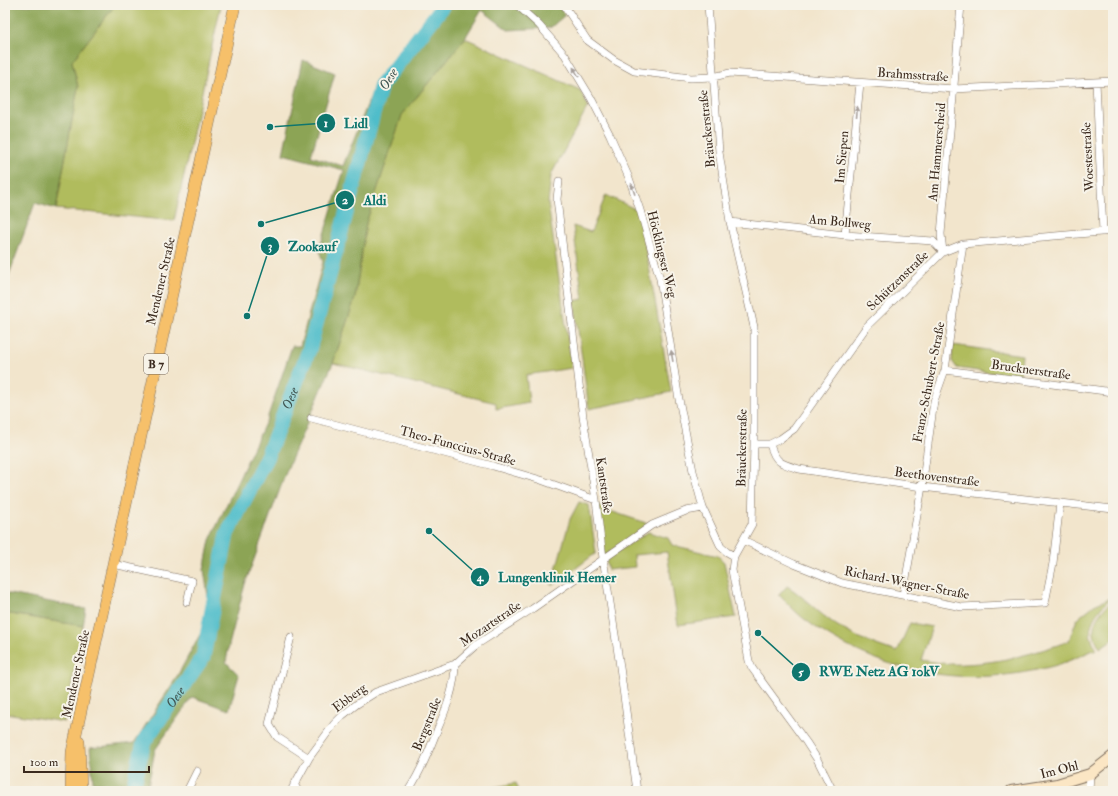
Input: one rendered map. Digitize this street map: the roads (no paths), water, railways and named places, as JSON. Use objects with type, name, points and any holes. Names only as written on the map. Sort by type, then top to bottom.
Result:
[{"type":"main road","name":"Mendener Straße","points":[[71,791],[72,752],[236,5]]},
{"type":"main road","name":"B 7","points":[[79,724],[81,791]]},
{"type":"main road","points":[[1090,774],[1113,756]]},
{"type":"main road","name":"Im Ohl","points":[[1011,791],[1057,784],[1090,774]]},
{"type":"street","name":"Höcklingser Weg","points":[[517,5],[539,25],[565,55],[591,98],[610,135],[629,178],[660,279],[678,394],[693,470],[704,508],[721,547],[734,556]]},
{"type":"street","name":"Brahmsstraße","points":[[564,5],[587,40],[614,60],[634,70],[691,78],[713,77],[730,73],[954,89],[1113,81]]},
{"type":"street","name":"Bräuckerstraße","points":[[708,5],[719,152],[730,222],[754,327],[752,524],[734,556],[732,570],[748,661],[817,759],[833,791]]},
{"type":"street","name":"Am Hammerscheid","points":[[943,252],[941,234],[961,5]]},
{"type":"street","name":"Woestestraße","points":[[1096,82],[1103,232]]},
{"type":"street","name":"Im Siepen","points":[[846,234],[860,83]]},
{"type":"street","name":"Kantstraße","points":[[559,181],[557,199],[584,417],[637,791]]},
{"type":"street","name":"Am Bollweg","points":[[730,222],[933,241],[943,252]]},
{"type":"street","name":"Schützenstraße","points":[[754,444],[770,444],[780,440],[794,429],[867,326],[943,252],[963,244],[1113,231]]},
{"type":"street","name":"Franz-Schubert-Straße","points":[[903,595],[922,487],[934,401],[945,370],[963,244]]},
{"type":"street","name":"Brucknerstraße","points":[[945,370],[1113,392]]},
{"type":"street","name":"Theo-Funccius-Straße","points":[[311,418],[493,466],[541,480],[596,500]]},
{"type":"street","name":"Beethovenstraße","points":[[770,444],[772,452],[780,463],[799,469],[922,487],[1113,509]]},
{"type":"street","name":"Richard-Wagner-Straße","points":[[743,540],[794,564],[842,583],[962,607],[1045,604],[1053,563],[1060,503]]},
{"type":"street","name":"Mozartstraße","points":[[455,664],[476,645],[532,609],[652,525],[686,511],[704,508]]},
{"type":"street","points":[[113,564],[192,581],[188,602]]},
{"type":"street","points":[[291,637],[269,724],[277,737],[309,758]]},
{"type":"street","name":"Ebberg","points":[[291,791],[309,758],[334,724],[343,715],[376,692],[455,664]]},
{"type":"street","name":"Bergstraße","points":[[408,791],[428,752],[449,700],[454,682],[455,664]]},
{"type":"street","points":[[187,791],[197,771]]},
{"type":"street","points":[[1089,791],[1090,774]]},
{"type":"street","points":[[294,784],[298,791]]},
{"type":"waterway","name":"Oese","points":[[132,791],[144,742],[203,657],[227,534],[267,456],[309,350],[381,85],[444,5]]},
{"type":"place","name":"Lidl","points":[[270,127]]},
{"type":"place","name":"Aldi","points":[[261,224]]},
{"type":"place","name":"Zookauf","points":[[247,316]]},
{"type":"place","name":"Lungenklinik Hemer","points":[[429,531]]},
{"type":"place","name":"RWE Netz AG 10kV","points":[[758,633]]}]
